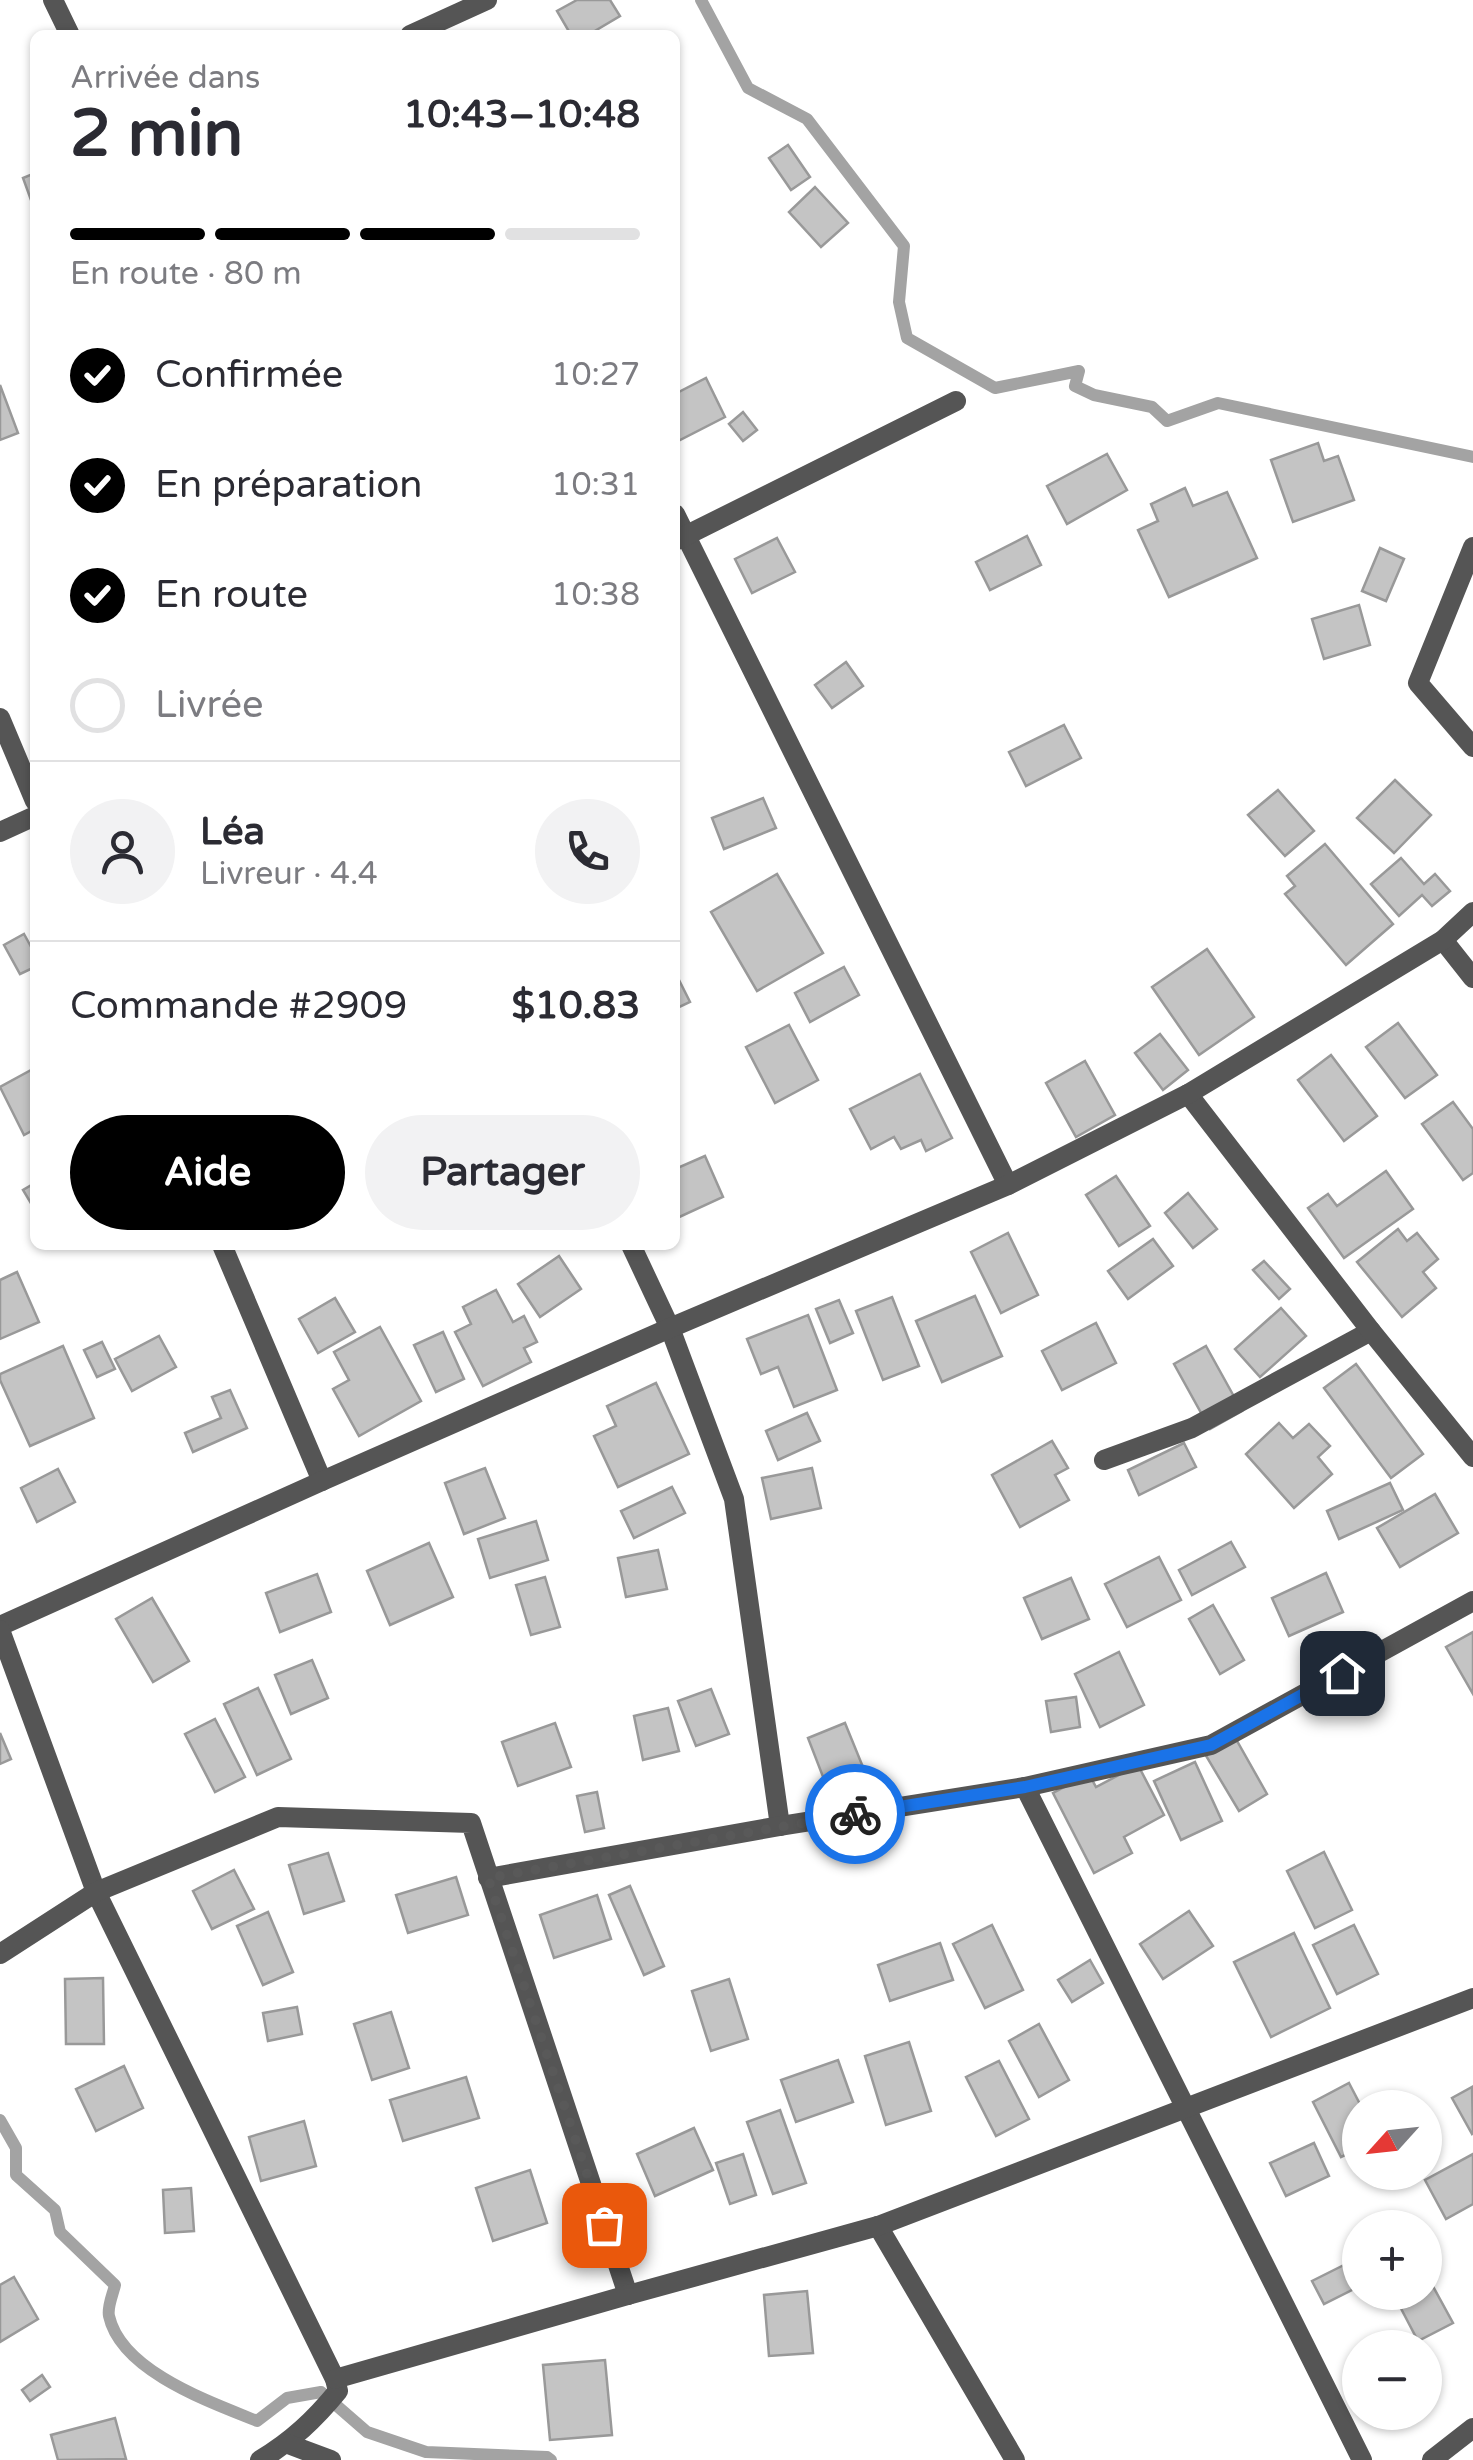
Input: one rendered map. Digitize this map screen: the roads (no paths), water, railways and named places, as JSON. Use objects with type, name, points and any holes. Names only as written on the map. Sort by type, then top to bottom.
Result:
[{"type":"street","points":[[53,0],[68,30]]},
{"type":"street","points":[[439,30],[487,0]]},
{"type":"street","points":[[956,401],[680,538],[1008,1185]]},
{"type":"street","points":[[1473,546],[1418,683],[1473,748]]},
{"type":"street","points":[[0,718],[30,789]]},
{"type":"street","points":[[0,832],[30,818]]},
{"type":"street","points":[[337,2385],[96,1892],[0,1628],[670,1328],[1008,1185],[1188,1094],[1443,940],[1473,912]]},
{"type":"street","points":[[1443,940],[1473,978]]},
{"type":"street","points":[[1188,1094],[1473,1457]]},
{"type":"street","points":[[224,1250],[322,1481]]},
{"type":"street","points":[[632,1250],[670,1328],[734,1499],[780,1826]]},
{"type":"street","points":[[1104,1460],[1192,1428],[1371,1330]]},
{"type":"street","points":[[488,1878],[1025,1787],[1211,1745],[1473,1601]]},
{"type":"street","points":[[1025,1787],[1362,2460]]},
{"type":"street","points":[[0,1954],[96,1892],[278,1817],[471,1823],[628,2295]]},
{"type":"street","points":[[260,2460],[288,2444],[319,2414],[337,2385],[628,2295],[878,2226],[1473,1998]]},
{"type":"street","points":[[878,2226],[1015,2460]]},
{"type":"street","points":[[1432,2460],[1473,2428]]},
{"type":"street","points":[[288,2444],[331,2460]]},
{"type":"waterway","points":[[701,0],[748,88],[807,119],[904,246],[899,302],[907,338],[995,388],[1079,371],[1075,386],[1094,395],[1152,407],[1167,421],[1218,403],[1473,457]]},
{"type":"waterway","points":[[0,2120],[16,2148],[16,2175],[55,2210],[60,2232],[115,2285],[109,2316],[117,2336],[131,2353],[170,2382],[257,2421],[287,2398],[321,2392],[367,2432],[426,2452],[551,2460]]}]
